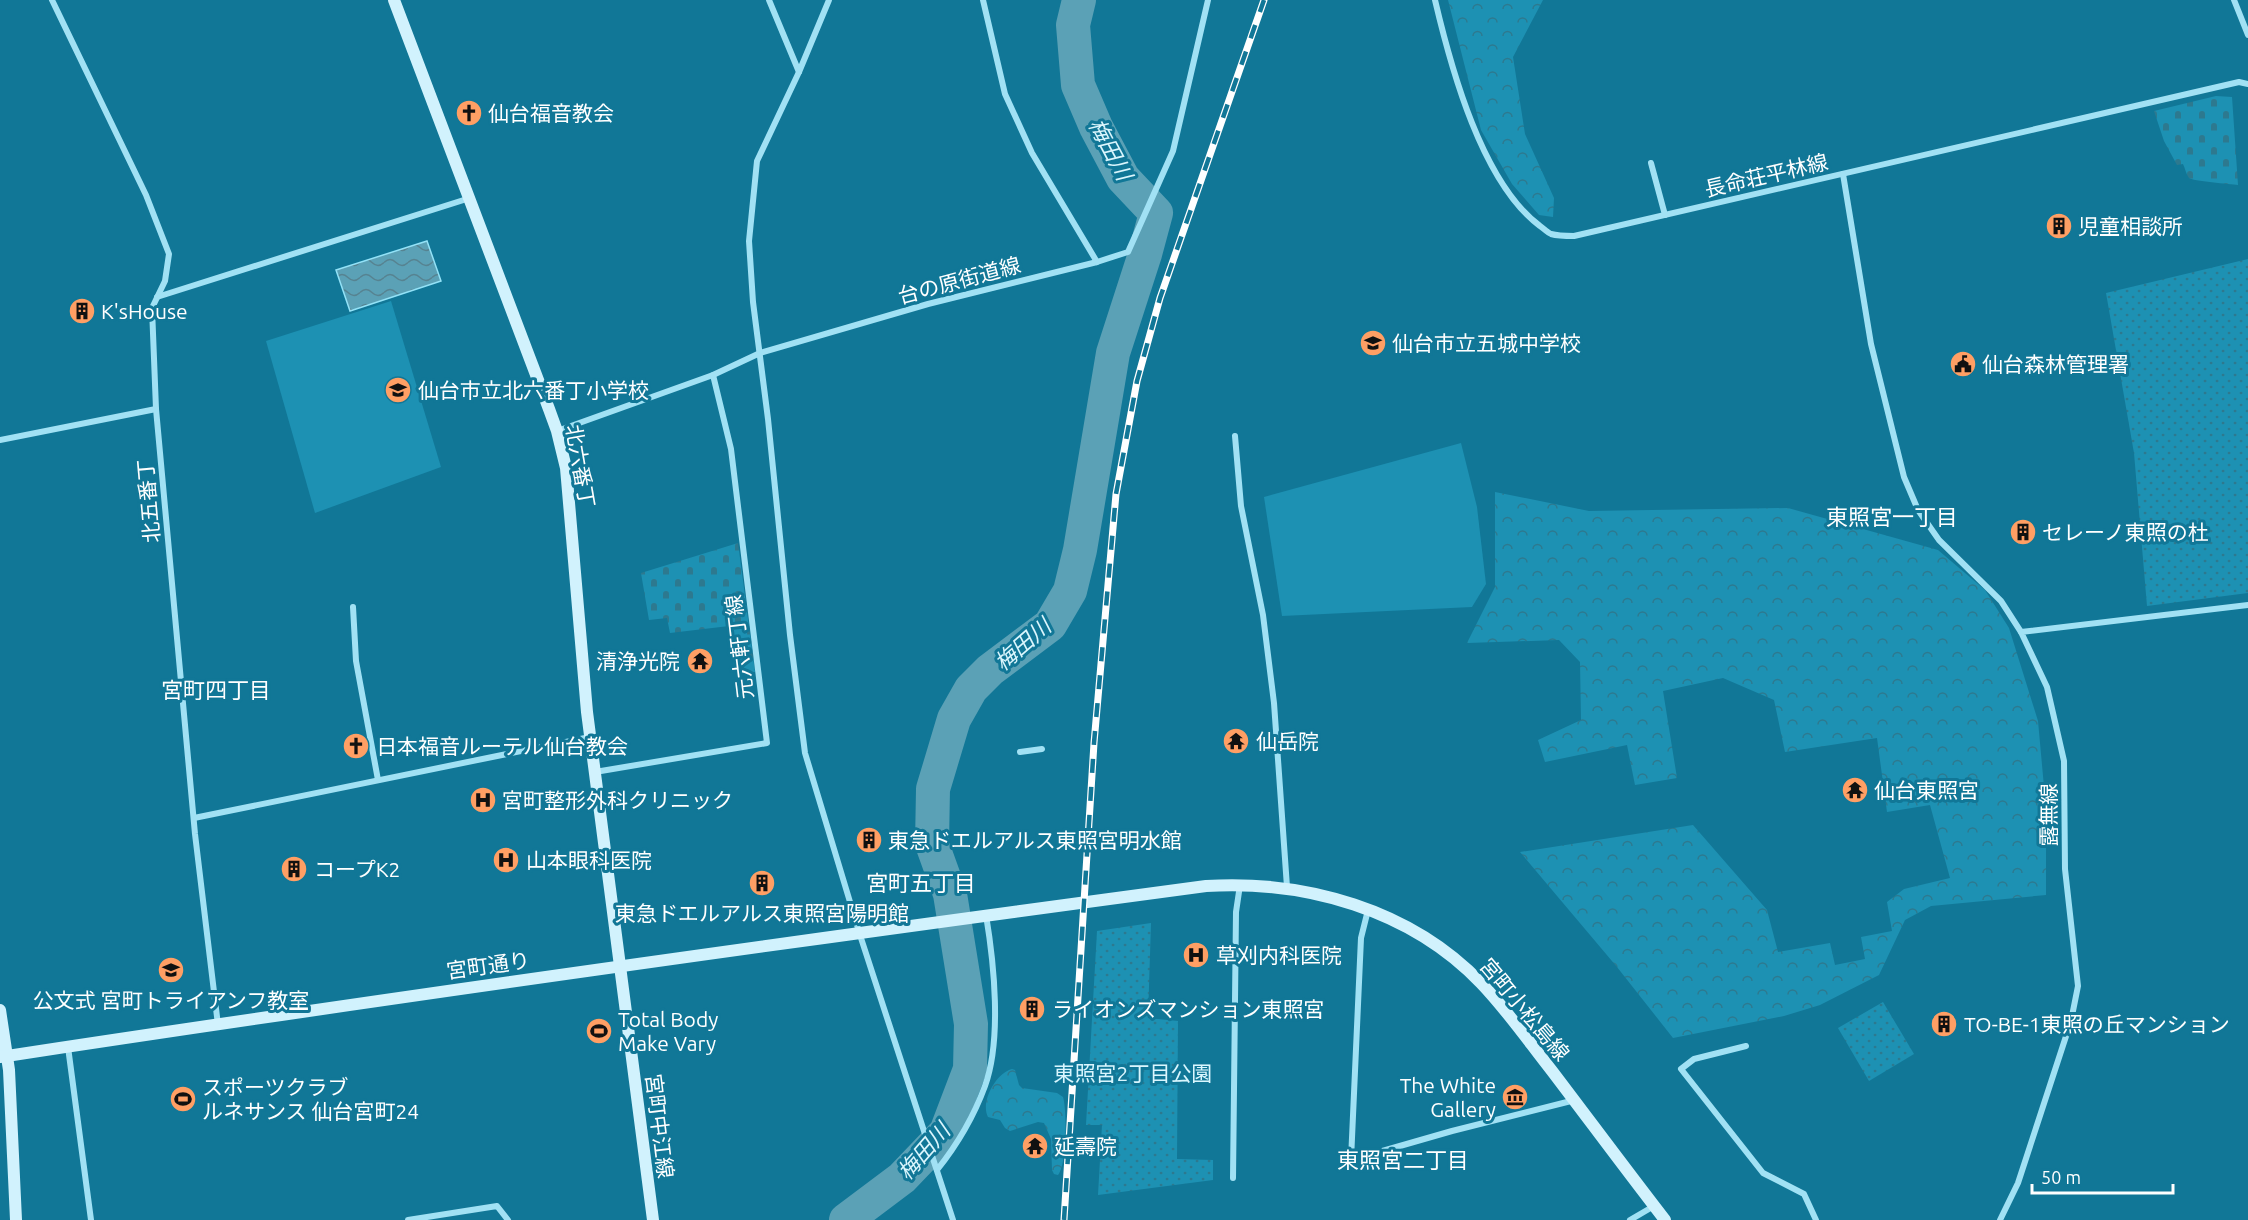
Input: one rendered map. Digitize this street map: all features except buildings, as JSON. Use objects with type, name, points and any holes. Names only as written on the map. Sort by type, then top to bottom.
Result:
[{"type":"street","name":"北五番丁","points":[[52,0],[146,195],[169,254],[165,281],[152,308],[156,409],[194,818],[218,1025]]},
{"type":"street","name":"北六番丁","points":[[394,0],[557,431],[566,468],[590,737],[620,965]]},
{"type":"street","points":[[769,0],[799,72]]},
{"type":"street","points":[[829,0],[799,72],[757,161],[749,241],[753,302],[790,635],[806,753],[860,934],[925,1128],[953,1220]]},
{"type":"street","points":[[983,0],[1005,94],[1032,153],[1097,262]]},
{"type":"street","name":"台の原街道線","points":[[557,431],[713,375],[760,353],[928,304],[1097,262],[1128,252],[1173,151],[1208,0]]},
{"type":"street","name":"長命荘平林線","points":[[1435,0],[1444,38],[1477,137],[1504,186],[1524,214],[1552,234],[1574,236],[2240,82],[2248,84]]},
{"type":"street","points":[[2235,0],[2248,35]]},
{"type":"street","points":[[1651,163],[1665,215]]},
{"type":"street","name":"露無線","points":[[1843,174],[1871,344],[1905,477],[1918,510],[1940,540],[2001,601],[2021,632],[2047,687],[2064,760],[2065,869],[2078,986],[2071,1021],[2018,1183],[2000,1220]]},
{"type":"street","points":[[157,297],[470,198]]},
{"type":"street","name":"元六軒丁線","points":[[595,772],[767,743],[731,448],[713,375]]},
{"type":"street","points":[[0,440],[156,409]]},
{"type":"street","points":[[1235,436],[1241,506],[1263,615],[1274,703],[1287,887]]},
{"type":"street","points":[[2021,632],[2248,605]]},
{"type":"street","points":[[352,607],[356,660],[378,780]]},
{"type":"street","points":[[194,818],[590,737]]},
{"type":"street","points":[[1020,752],[1042,749]]},
{"type":"street","points":[[1233,1178],[1236,912],[1240,884]]},
{"type":"street","name":"宮町小松島線","points":[[984,915],[1206,886],[1240,884],[1287,887],[1332,898],[1394,921],[1424,938],[1480,982],[1575,1100],[1665,1220]]},
{"type":"street","points":[[1368,910],[1361,938],[1351,1160],[1575,1100]]},
{"type":"street","points":[[937,1168],[950,1154],[969,1121],[986,1085],[991,1065],[993,985],[984,915]]},
{"type":"street","name":"宮町通り","points":[[4,1056],[620,965],[860,934],[984,915]]},
{"type":"street","name":"宮町中江線","points":[[620,965],[653,1220]]},
{"type":"street","points":[[0,1010],[16,1220]]},
{"type":"street","points":[[1746,1046],[1694,1059],[1681,1069],[1763,1173],[1804,1194],[1816,1220]]},
{"type":"street","points":[[68,1047],[91,1220]]},
{"type":"street","points":[[408,1220],[497,1206],[508,1220]]},
{"type":"street","points":[[1630,1220],[1654,1206]]},
{"type":"green space","points":[[1448,0],[1543,0],[1513,57],[1525,134],[1554,198],[1553,217],[1539,215],[1512,184],[1481,130]]},
{"type":"green space","points":[[2216,96],[2232,97],[2238,185],[2189,178],[2183,164],[2177,165],[2164,141],[2154,111]]},
{"type":"green space","points":[[2248,259],[2248,593],[2147,606],[2134,453],[2106,293]]},
{"type":"green space","points":[[391,301],[441,467],[315,513],[266,341]]},
{"type":"green space","points":[[1461,443],[1477,507],[1486,584],[1472,607],[1282,616],[1264,497]]},
{"type":"green space","points":[[1495,492],[1589,511],[1788,508],[1938,550],[1985,590],[2009,628],[2038,721],[2046,809],[2046,895],[1931,906],[1905,920],[1879,975],[1820,1005],[1784,1016],[1673,1038],[1617,967],[1520,852],[1693,825],[1767,910],[1778,952],[1830,943],[1835,965],[1865,959],[1861,937],[1892,931],[1887,902],[1904,889],[1950,878],[1930,805],[1887,812],[1877,738],[1785,752],[1774,700],[1723,678],[1663,691],[1677,778],[1635,785],[1627,745],[1545,762],[1538,740],[1581,720],[1580,662],[1559,640],[1467,643],[1495,587]]},
{"type":"green space","points":[[738,543],[755,672],[735,675],[729,626],[670,633],[667,618],[649,620],[641,573]]},
{"type":"green space","name":"東照宮2丁目公園","points":[[1151,923],[1148,1018],[1178,1021],[1177,1159],[1213,1160],[1213,1180],[1098,1195],[1102,1125],[1086,1125],[1097,931]]},
{"type":"green space","points":[[1883,1002],[1914,1054],[1869,1081],[1838,1028]]},
{"type":"green space","points":[[1012,1069],[1015,1070],[1022,1088],[1057,1093],[1063,1097],[1066,1125],[1065,1149],[1058,1175],[1052,1170],[1051,1139],[1044,1123],[1038,1122],[1010,1131],[1000,1120],[988,1117],[986,1104],[991,1089],[1000,1076]]},
{"type":"water","points":[[427,241],[441,281],[350,311],[336,270]]},
{"type":"waterway","name":"梅田川","points":[[846,1220],[902,1178],[946,1132],[970,1069],[971,1024],[950,894],[932,844],[933,789],[954,719],[971,689],[990,670],[1050,625],[1070,591],[1080,550],[1113,353],[1156,213],[1123,178],[1096,127],[1078,85],[1073,25],[1079,0]]},
{"type":"railway","points":[[1064,1220],[1094,743],[1116,494],[1137,381],[1160,298],[1264,0]]},
{"type":"place","name":"仙台福音教会","points":[[469,113]]},
{"type":"place","name":"児童相談所","points":[[2059,226]]},
{"type":"place","name":"K'sHouse","points":[[82,311]]},
{"type":"place","name":"仙台市立五城中学校","points":[[1373,343]]},
{"type":"place","name":"仙台森林管理署","points":[[1963,364]]},
{"type":"place","name":"仙台市立北六番丁小学校","points":[[398,390]]},
{"type":"place","name":"セレーノ東照の杜","points":[[2023,532]]},
{"type":"place","name":"清浄光院","points":[[700,661]]},
{"type":"place","name":"仙岳院","points":[[1236,741]]},
{"type":"place","name":"日本福音ルーテル仙台教会","points":[[356,746]]},
{"type":"place","name":"仙台東照宮","points":[[1855,790]]},
{"type":"place","name":"宮町整形外科クリニック","points":[[483,800]]},
{"type":"place","name":"東急ドエルアルス東照宮明水館","points":[[869,840]]},
{"type":"place","name":"山本眼科医院","points":[[506,860]]},
{"type":"place","name":"コープK2","points":[[294,869]]},
{"type":"place","name":"東急ドエルアルス東照宮陽明館","points":[[762,883]]},
{"type":"place","name":"草刈内科医院","points":[[1196,955]]},
{"type":"place","name":"公文式 宮町トライアンフ教室","points":[[171,970]]},
{"type":"place","name":"ライオンズマンション東照宮","points":[[1032,1009]]},
{"type":"place","name":"TO-BE-1東照の丘マンション","points":[[1944,1024]]},
{"type":"place","name":"Total Body Make Vary","points":[[599,1031]]},
{"type":"place","name":"The White Gallery","points":[[1515,1097]]},
{"type":"place","name":"スポーツクラブ ルネサンス 仙台宮町24","points":[[183,1099]]},
{"type":"place","name":"延壽院","points":[[1035,1146]]},
{"type":"district","name":"東照宮一丁目","points":[[1892,516]]},
{"type":"district","name":"宮町四丁目","points":[[216,689]]},
{"type":"district","name":"宮町五丁目","points":[[921,882]]},
{"type":"district","name":"東照宮二丁目","points":[[1403,1159]]}]
